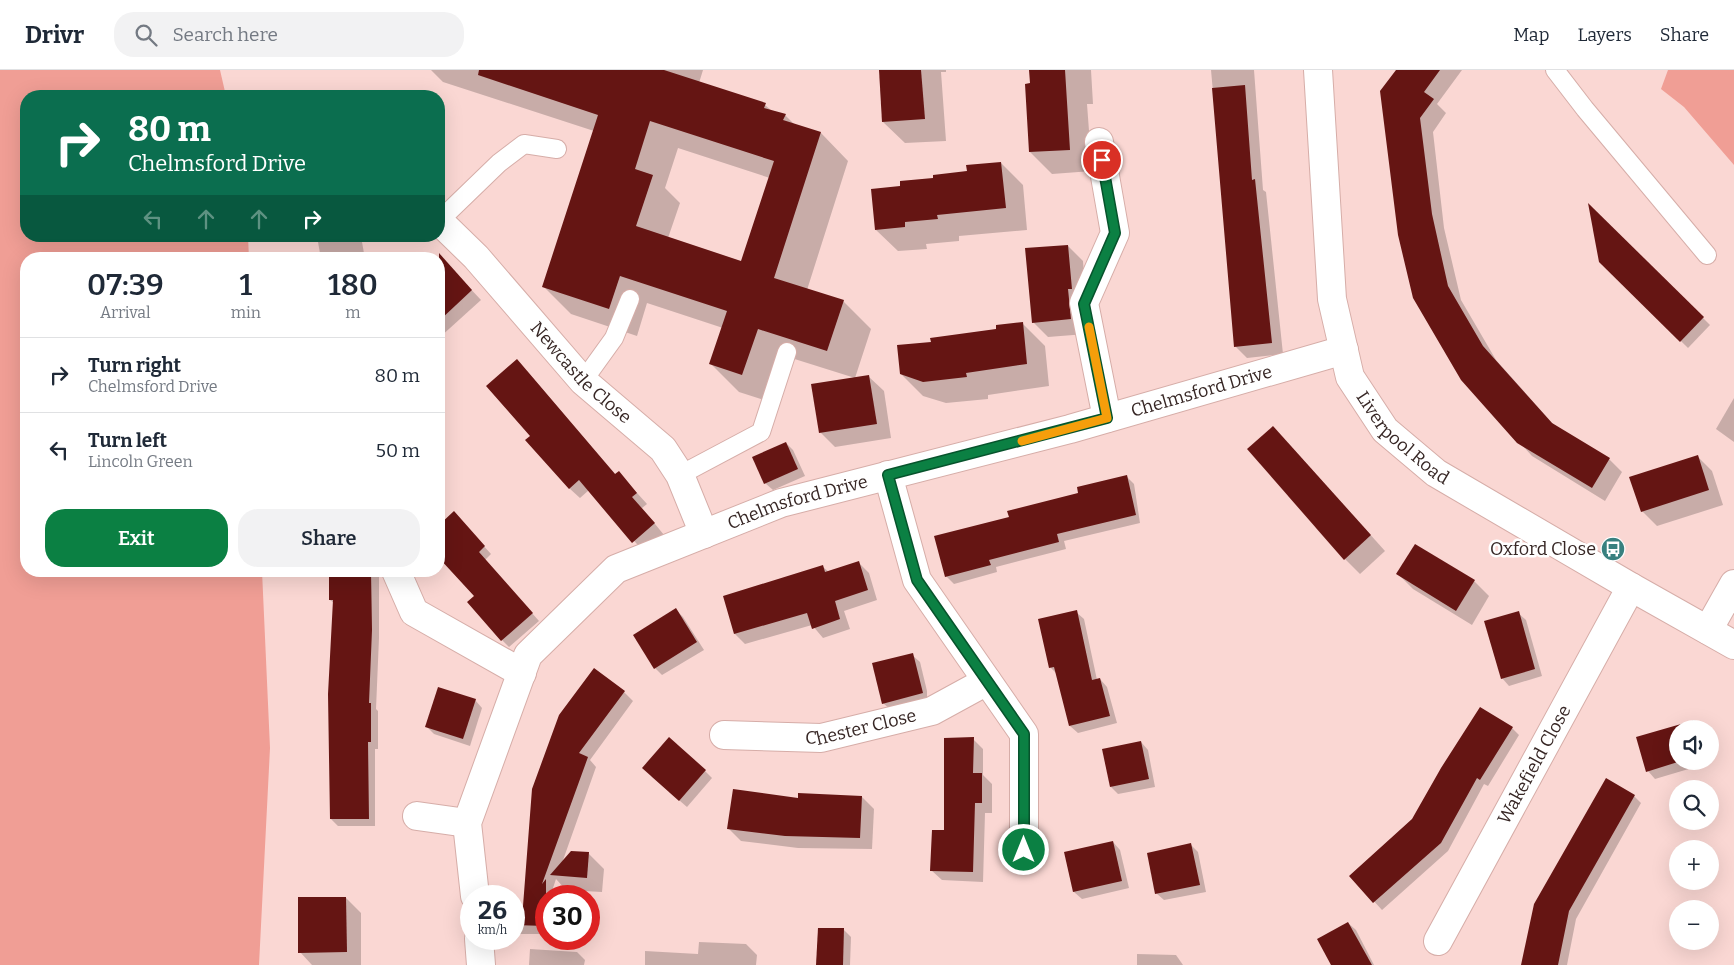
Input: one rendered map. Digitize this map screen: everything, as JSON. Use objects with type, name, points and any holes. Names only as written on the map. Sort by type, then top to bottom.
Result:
[{"type":"street","name":"Liverpool Road","points":[[1318,70],[1332,300],[1350,377],[1385,430],[1436,473],[1630,587],[1734,645]]},
{"type":"street","points":[[1099,142],[1115,233],[1084,304],[1107,418]]},
{"type":"street","name":"Newcastle Close","points":[[445,227],[476,257],[583,381],[663,450],[680,475],[704,534]]},
{"type":"street","name":"Chelmsford Drive","points":[[473,885],[468,823],[528,655],[616,569],[781,503],[1107,418],[1344,350]]},
{"type":"street","points":[[888,475],[917,580],[1024,734],[1024,850]]},
{"type":"street","points":[[399,577],[414,612],[522,673]]},
{"type":"street","points":[[1708,630],[1734,584]]},
{"type":"street","name":"Wakefield Close","points":[[1438,940],[1630,587]]},
{"type":"street","name":"Chester Close","points":[[724,734],[821,738],[932,711],[987,681]]},
{"type":"street","points":[[417,816],[468,823]]},
{"type":"street","points":[[480,950],[481,965]]},
{"type":"lane","points":[[1555,70],[1585,109],[1708,255]]},
{"type":"lane","points":[[445,215],[499,163],[524,144],[557,149]]},
{"type":"lane","points":[[583,381],[614,338],[630,299]]},
{"type":"lane","points":[[680,475],[761,432],[787,352]]},
{"type":"shaded area","points":[[0,70],[220,70],[225,90],[20,90],[20,242],[248,242],[249,252],[20,252],[20,577],[262,577],[270,748],[259,965],[0,965]]},
{"type":"shaded area","points":[[1668,70],[1734,70],[1734,165],[1684,107],[1661,89]]},
{"type":"building","points":[[479,70],[664,70],[766,103],[764,108],[786,114],[783,120],[821,132],[774,278],[844,300],[827,351],[758,329],[742,375],[709,364],[727,311],[620,276],[609,309],[542,287],[598,115],[478,75]],"holes":[[[650,121],[774,161],[741,261],[636,226],[653,175],[635,169]]]},
{"type":"building","points":[[879,70],[921,70],[925,119],[882,122]]},
{"type":"building","points":[[1029,70],[1065,70],[1070,150],[1029,152],[1025,84],[1030,83]]},
{"type":"building","points":[[1396,70],[1440,70],[1424,92],[1434,99],[1420,118],[1432,214],[1448,286],[1483,346],[1552,423],[1610,458],[1592,488],[1517,443],[1461,380],[1413,298],[1398,235],[1380,91]]},
{"type":"building","points":[[1245,85],[1252,180],[1255,179],[1272,343],[1234,347],[1212,88]]},
{"type":"building","points":[[1001,162],[1006,208],[937,215],[938,219],[905,222],[905,227],[875,230],[871,189],[900,186],[900,181],[933,178],[933,175],[967,171],[966,165]]},
{"type":"building","points":[[1588,203],[1704,317],[1680,342],[1599,262]]},
{"type":"building","points":[[1068,245],[1072,289],[1068,289],[1071,319],[1032,323],[1025,248]]},
{"type":"building","points":[[445,260],[472,290],[445,315]]},
{"type":"building","points":[[1023,322],[1027,364],[966,373],[967,377],[923,382],[900,374],[897,345],[931,342],[930,338],[996,329],[996,325]]},
{"type":"building","points":[[517,359],[615,474],[619,471],[637,493],[632,497],[655,523],[632,543],[579,480],[569,489],[525,440],[530,436],[486,386]]},
{"type":"building","points":[[869,375],[877,424],[819,433],[811,384]]},
{"type":"building","points":[[1273,426],[1371,535],[1344,560],[1247,449]]},
{"type":"building","points":[[786,442],[798,469],[764,484],[752,457]]},
{"type":"building","points":[[1698,455],[1709,490],[1641,512],[1629,477]]},
{"type":"building","points":[[1127,475],[1136,515],[1057,534],[1059,542],[989,560],[991,565],[945,577],[934,536],[1009,517],[1007,511],[1078,493],[1077,487]]},
{"type":"building","points":[[454,511],[485,546],[479,552],[533,613],[501,641],[467,602],[474,596],[445,565],[445,519]]},
{"type":"building","points":[[1415,544],[1475,580],[1456,611],[1396,574]]},
{"type":"building","points":[[859,561],[868,590],[835,601],[840,619],[812,629],[807,613],[734,634],[723,596],[823,565],[825,572]]},
{"type":"building","points":[[329,577],[371,577],[372,630],[369,703],[371,703],[371,742],[368,742],[369,819],[330,819],[328,694],[333,600],[329,600]]},
{"type":"building","points":[[676,608],[697,642],[654,669],[633,635]]},
{"type":"building","points":[[1077,610],[1092,680],[1100,678],[1110,716],[1069,726],[1054,667],[1049,668],[1038,619]]},
{"type":"building","points":[[1519,611],[1535,669],[1501,679],[1484,621]]},
{"type":"building","points":[[913,653],[923,693],[882,704],[872,663]]},
{"type":"building","points":[[594,668],[625,691],[579,753],[588,757],[542,884],[546,879],[546,885],[535,885],[535,926],[525,925],[525,885],[532,789],[559,715]]},
{"type":"building","points":[[438,687],[476,699],[463,739],[425,727]]},
{"type":"building","points":[[1480,707],[1513,727],[1480,780],[1477,778],[1441,843],[1373,903],[1349,876],[1412,819],[1441,768]]},
{"type":"building","points":[[1669,727],[1669,765],[1646,772],[1636,737]]},
{"type":"building","points":[[669,737],[706,770],[679,801],[642,768]]},
{"type":"building","points":[[974,737],[973,773],[982,773],[982,803],[975,803],[973,872],[930,871],[932,830],[944,830],[944,738]]},
{"type":"building","points":[[1141,741],[1149,779],[1110,787],[1102,749]]},
{"type":"building","points":[[1606,778],[1635,795],[1569,911],[1558,965],[1521,965],[1534,904]]},
{"type":"building","points":[[733,789],[798,798],[798,793],[862,796],[860,838],[785,836],[727,829]]},
{"type":"building","points":[[1113,841],[1122,881],[1073,892],[1064,852]]},
{"type":"building","points":[[1191,843],[1200,885],[1155,894],[1147,853]]},
{"type":"building","points":[[571,851],[589,852],[587,878],[550,875]]},
{"type":"building","points":[[298,897],[346,897],[347,952],[298,953]]},
{"type":"building","points":[[1348,922],[1372,965],[1331,965],[1317,939]]},
{"type":"building","points":[[818,928],[844,928],[843,965],[816,965]]},
{"type":"slow traffic","points":[[1022,441],[1107,418],[1089,327]]},
{"type":"place","name":"Oxford Close","points":[[1613,549]]},
{"type":"route","points":[[1024,850],[1024,734],[917,580],[888,475],[1107,418],[1084,304],[1115,233],[1102,160]]}]
